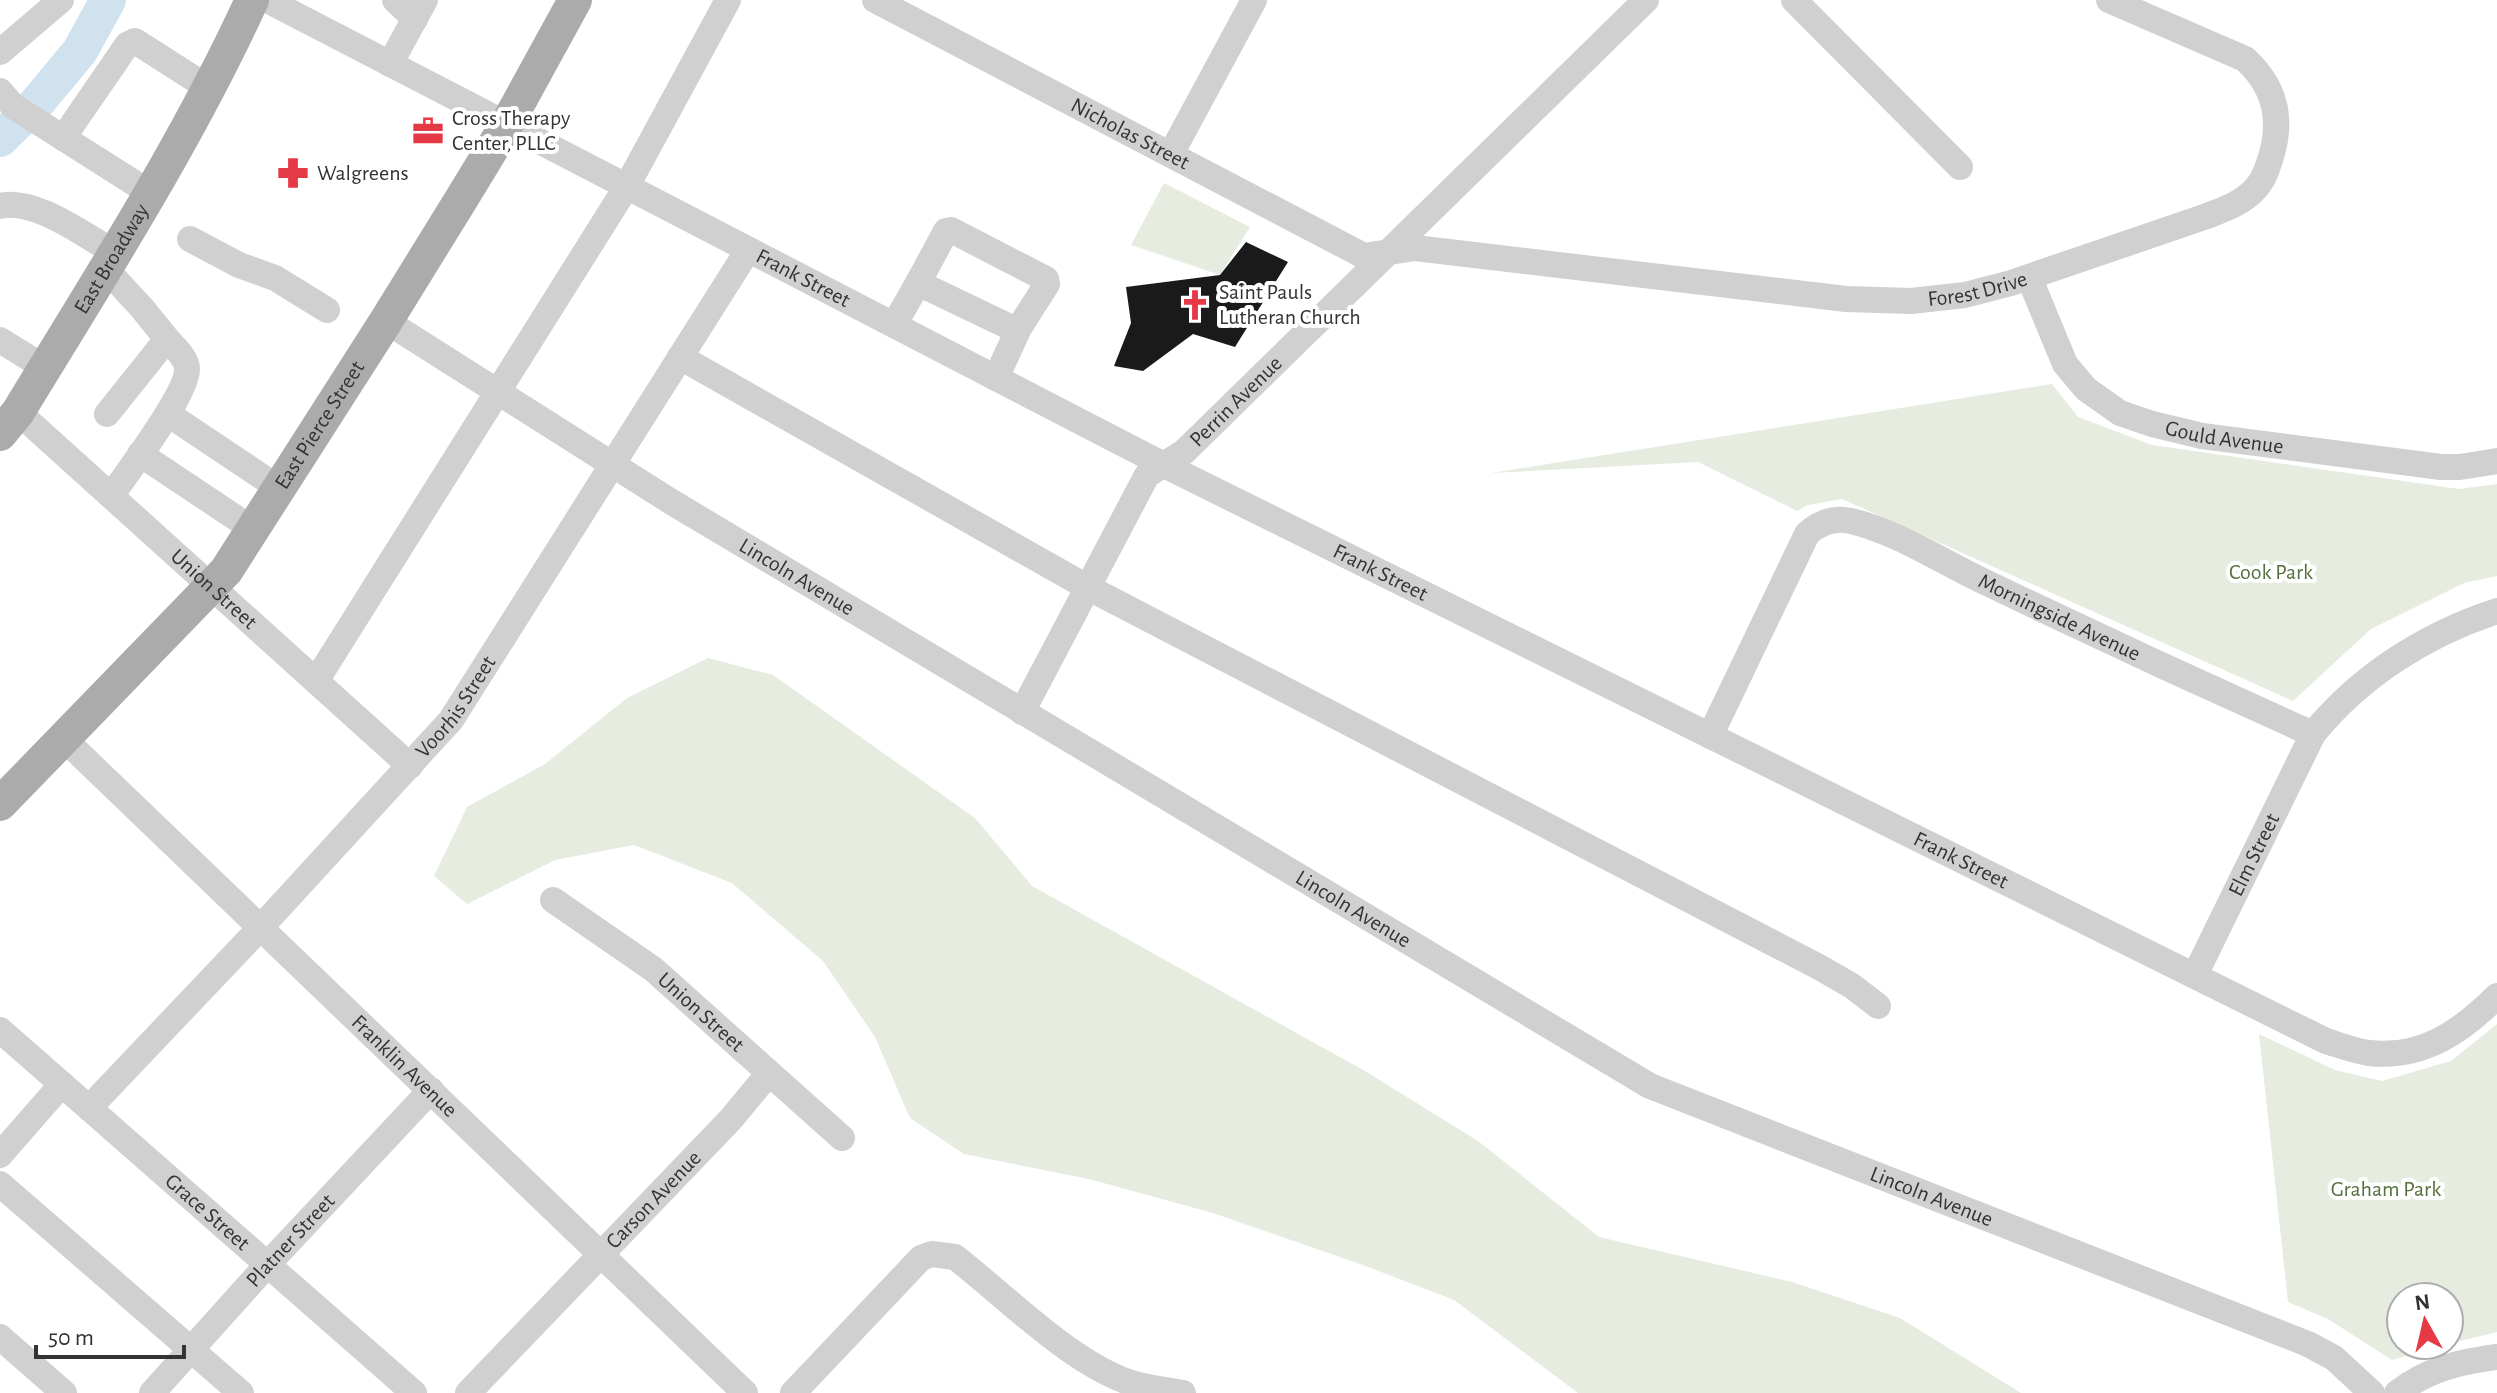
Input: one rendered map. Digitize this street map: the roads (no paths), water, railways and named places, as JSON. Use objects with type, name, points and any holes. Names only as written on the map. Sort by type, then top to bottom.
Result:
[{"type":"main road","name":"East Pierce Street","points":[[0,804],[226,571],[386,321],[507,124],[575,0]]},
{"type":"main road","name":"East Broadway","points":[[9,423],[110,260],[213,84],[241,49],[266,1]]},
{"type":"street","points":[[0,52],[61,0]]},
{"type":"street","points":[[390,64],[420,9],[395,0]]},
{"type":"street","points":[[316,681],[627,186],[728,0]]},
{"type":"street","name":"Nicholas Street","points":[[875,0],[1364,256],[1389,252]]},
{"type":"street","points":[[1171,154],[1254,0]]},
{"type":"street","name":"Perrin Avenue","points":[[1022,712],[1147,475],[1184,452],[1646,0]]},
{"type":"street","points":[[1794,0],[1960,167]]},
{"type":"street","name":"Forest Drive","points":[[1389,252],[1415,248],[1859,299],[1911,301],[1965,295],[2029,277],[2239,203],[2257,188],[2276,142],[2277,110],[2271,91],[2259,72],[2245,59],[2109,0]]},
{"type":"street","name":"Frank Street","points":[[266,1],[1164,465],[2326,1041],[2367,1053],[2404,1053],[2434,1045],[2450,1036],[2497,996]]},
{"type":"street","points":[[63,138],[127,45],[135,41],[213,84]]},
{"type":"street","points":[[11,104],[150,193]]},
{"type":"street","points":[[0,206],[33,207],[110,260],[142,308],[185,360],[187,369],[168,414],[111,496]]},
{"type":"street","points":[[894,325],[942,236],[951,230],[1046,279],[1047,284],[1019,328],[996,378]]},
{"type":"street","points":[[190,239],[239,265],[275,278],[324,315]]},
{"type":"street","name":"Voorhis Street","points":[[89,1108],[451,720],[748,250]]},
{"type":"street","name":"Gould Avenue","points":[[2029,277],[2065,364],[2086,389],[2120,413],[2152,424],[2240,442],[2441,467],[2497,461]]},
{"type":"street","points":[[918,283],[1014,329],[1019,328]]},
{"type":"street","name":"Lincoln Avenue","points":[[386,321],[612,464],[1650,1086],[2308,1344],[2334,1358],[2372,1393]]},
{"type":"street","points":[[107,414],[167,339]]},
{"type":"street","points":[[0,340],[45,368]]},
{"type":"street","points":[[680,357],[1087,587],[1819,967],[1878,1006]]},
{"type":"street","points":[[168,414],[280,489]]},
{"type":"street","name":"Union Street","points":[[9,423],[111,496],[410,766]]},
{"type":"street","points":[[140,454],[254,530]]},
{"type":"street","name":"Morningside Avenue","points":[[1710,736],[1807,534],[1825,522],[1837,519],[1853,521],[1889,534],[1983,582],[2313,734]]},
{"type":"street","points":[[2313,734],[2352,691],[2385,666],[2436,637],[2497,611]]},
{"type":"street","name":"Elm Street","points":[[2195,975],[2313,734]]},
{"type":"street","name":"Franklin Avenue","points":[[64,739],[745,1393]]},
{"type":"street","name":"Union Street","points":[[553,900],[653,969],[769,1073]]},
{"type":"street","name":"Grace Street","points":[[0,1030],[414,1393]]},
{"type":"street","points":[[769,1073],[842,1138]]},
{"type":"street","name":"Carson Avenue","points":[[468,1393],[731,1119],[769,1073]]},
{"type":"street","points":[[0,1155],[62,1084]]},
{"type":"street","name":"Platner Street","points":[[152,1393],[431,1090]]},
{"type":"street","points":[[0,1184],[241,1393]]},
{"type":"street","points":[[793,1393],[921,1258],[932,1254],[955,1257],[1071,1350],[1106,1371],[1125,1381],[1183,1393]]},
{"type":"street","points":[[0,1337],[64,1393]]},
{"type":"street","points":[[2397,1393],[2441,1367],[2497,1357]]},
{"type":"waterway","points":[[0,139],[35,105],[80,51],[108,0]]},
{"type":"place","name":"Cross Therapy Center, PLLC","points":[[428,131]]},
{"type":"place","name":"Walgreens","points":[[293,173]]},
{"type":"place","name":"Saint Pauls Lutheran Church","points":[[1195,305]]},
{"type":"park label","name":"Cook Park","points":[[2271,572]]},
{"type":"park label","name":"Graham Park","points":[[2386,1189]]}]
